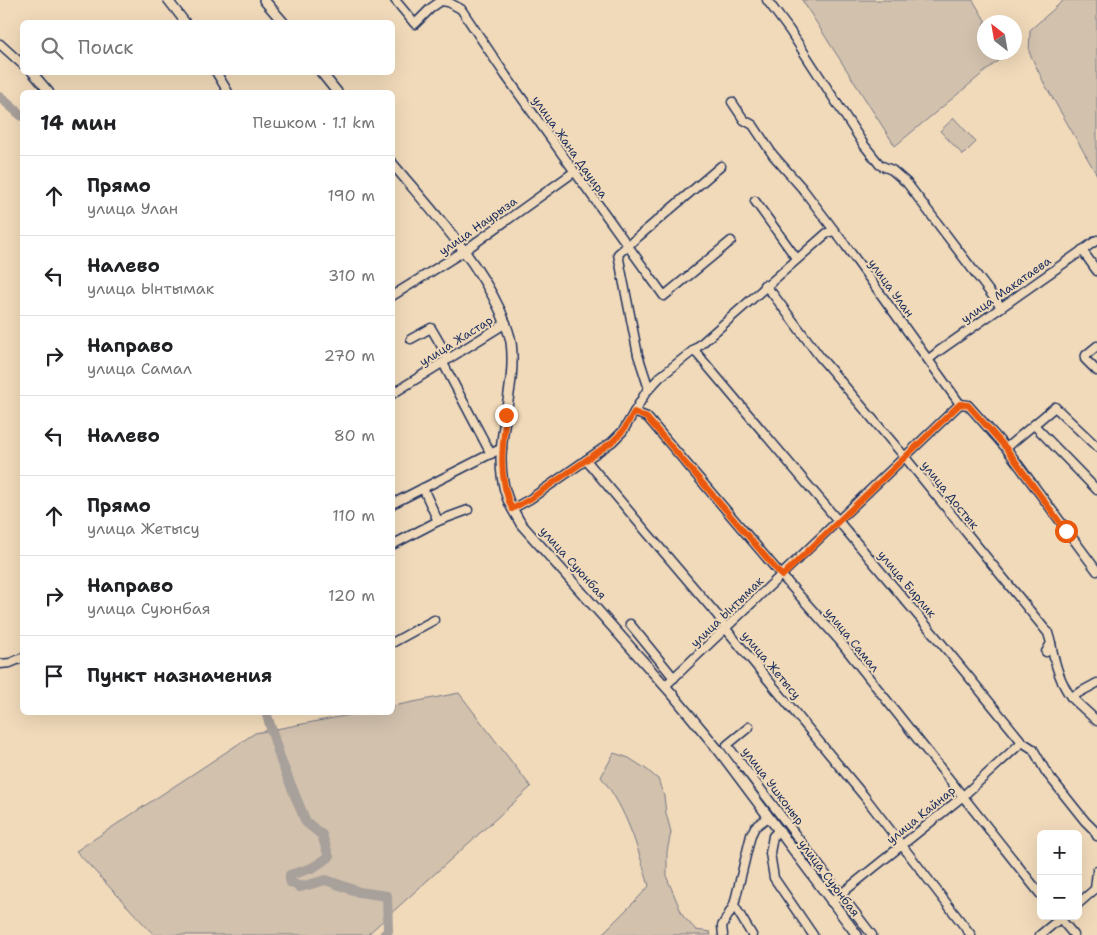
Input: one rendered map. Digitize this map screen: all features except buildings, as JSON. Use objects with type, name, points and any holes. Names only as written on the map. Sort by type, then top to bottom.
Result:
[{"type":"main road","points":[[264,0],[281,20]]},
{"type":"main road","points":[[323,75],[334,90]]},
{"type":"main road","name":"улица Суюнбая","points":[[395,167],[464,251],[490,288],[506,323],[511,342],[512,362],[501,468],[506,496],[521,524],[665,686],[720,752],[857,935]]},
{"type":"street","points":[[168,0],[183,20]]},
{"type":"street","name":"улица Жана Дауира","points":[[395,0],[415,24],[431,8],[442,1],[461,9],[506,76],[664,296],[731,241]]},
{"type":"street","points":[[767,0],[790,30],[864,145],[880,165],[892,170],[907,184],[1001,307]]},
{"type":"street","points":[[0,44],[20,62]]},
{"type":"street","points":[[35,75],[47,90]]},
{"type":"street","points":[[218,75],[227,90]]},
{"type":"street","name":"улица Улан","points":[[732,102],[744,120],[753,125],[772,154],[802,188],[929,359]]},
{"type":"street","points":[[648,389],[638,355],[618,254],[721,166]]},
{"type":"street","name":"улица Наурыза","points":[[395,294],[464,251],[574,172]]},
{"type":"street","points":[[755,201],[797,260]]},
{"type":"street","points":[[512,509],[530,499],[612,442],[623,431],[648,389],[660,377],[694,350],[827,233],[834,231]]},
{"type":"street","name":"улица Макатаева","points":[[929,359],[1097,240]]},
{"type":"street","points":[[1082,250],[1097,271]]},
{"type":"street","name":"улица Достык","points":[[765,286],[820,357],[904,456],[1048,633],[1054,657],[1066,690],[1071,697]]},
{"type":"street","name":"улица Жастар","points":[[395,392],[506,323]]},
{"type":"street","points":[[411,339],[431,328],[491,454]]},
{"type":"street","points":[[1097,346],[1086,355],[1085,359],[1097,371]]},
{"type":"street","name":"улица Бирлик","points":[[694,350],[1022,742],[1033,749],[1046,772],[1097,836]]},
{"type":"street","points":[[929,359],[960,404],[968,405],[1006,448],[1097,571]]},
{"type":"street","name":"улица Ынтымак","points":[[665,686],[960,404]]},
{"type":"street","points":[[1006,448],[1055,407],[1097,447]]},
{"type":"street","name":"улица Самал","points":[[634,412],[647,418],[839,640],[1037,890]]},
{"type":"street","points":[[1034,425],[1097,490]]},
{"type":"street","points":[[395,502],[502,448]]},
{"type":"street","name":"улица Жетысу","points":[[586,460],[718,616],[726,629],[864,796],[972,935]]},
{"type":"street","points":[[423,488],[438,521]]},
{"type":"street","points":[[395,542],[438,521],[468,510]]},
{"type":"street","points":[[395,641],[434,620]]},
{"type":"street","points":[[630,624],[674,678]]},
{"type":"street","points":[[1046,652],[1051,643]]},
{"type":"street","points":[[0,664],[10,663],[20,659]]},
{"type":"street","points":[[1097,684],[1071,697],[1097,720]]},
{"type":"street","name":"улица Ушконыр","points":[[749,727],[727,745],[872,935]]},
{"type":"street","name":"улица Кайнар","points":[[831,902],[962,796],[1022,742]]},
{"type":"street","points":[[723,935],[722,926],[734,905],[751,835],[755,827],[768,817]]},
{"type":"street","points":[[779,832],[776,832],[773,836],[770,853],[774,878],[813,935]]},
{"type":"street","points":[[1082,901],[1096,889],[1097,871]]},
{"type":"street","points":[[734,905],[752,935]]},
{"type":"street","points":[[1040,935],[1057,920]]},
{"type":"street","points":[[1062,920],[1074,935]]},
{"type":"shaded area","points":[[802,0],[973,0],[982,15],[977,15],[977,60],[999,60],[895,146]]},
{"type":"shaded area","points":[[1064,0],[1097,0],[1097,175],[1044,83],[1029,52],[1030,30]]},
{"type":"shaded area","points":[[954,118],[976,142],[963,155],[940,131]]},
{"type":"shaded area","points":[[459,693],[531,787],[367,935],[154,935],[76,851],[255,733],[350,715],[395,715],[395,706]]},
{"type":"shaded area","points":[[614,753],[629,758],[658,779],[664,796],[671,832],[667,852],[667,878],[683,916],[696,930],[710,932],[711,935],[601,935],[649,886],[624,815],[618,802],[601,777]]},
{"type":"waterway","points":[[0,97],[20,114]]},
{"type":"waterway","points":[[267,715],[281,761],[306,822],[322,835],[329,857],[312,868],[290,875],[290,882],[300,887],[326,880],[359,892],[387,896],[388,931],[384,935]]},
{"type":"route","points":[[506,415],[501,468],[506,496],[512,509],[530,499],[612,442],[623,431],[634,412],[647,418],[782,576],[904,456],[960,404],[968,405],[1006,448],[1066,531]]}]
